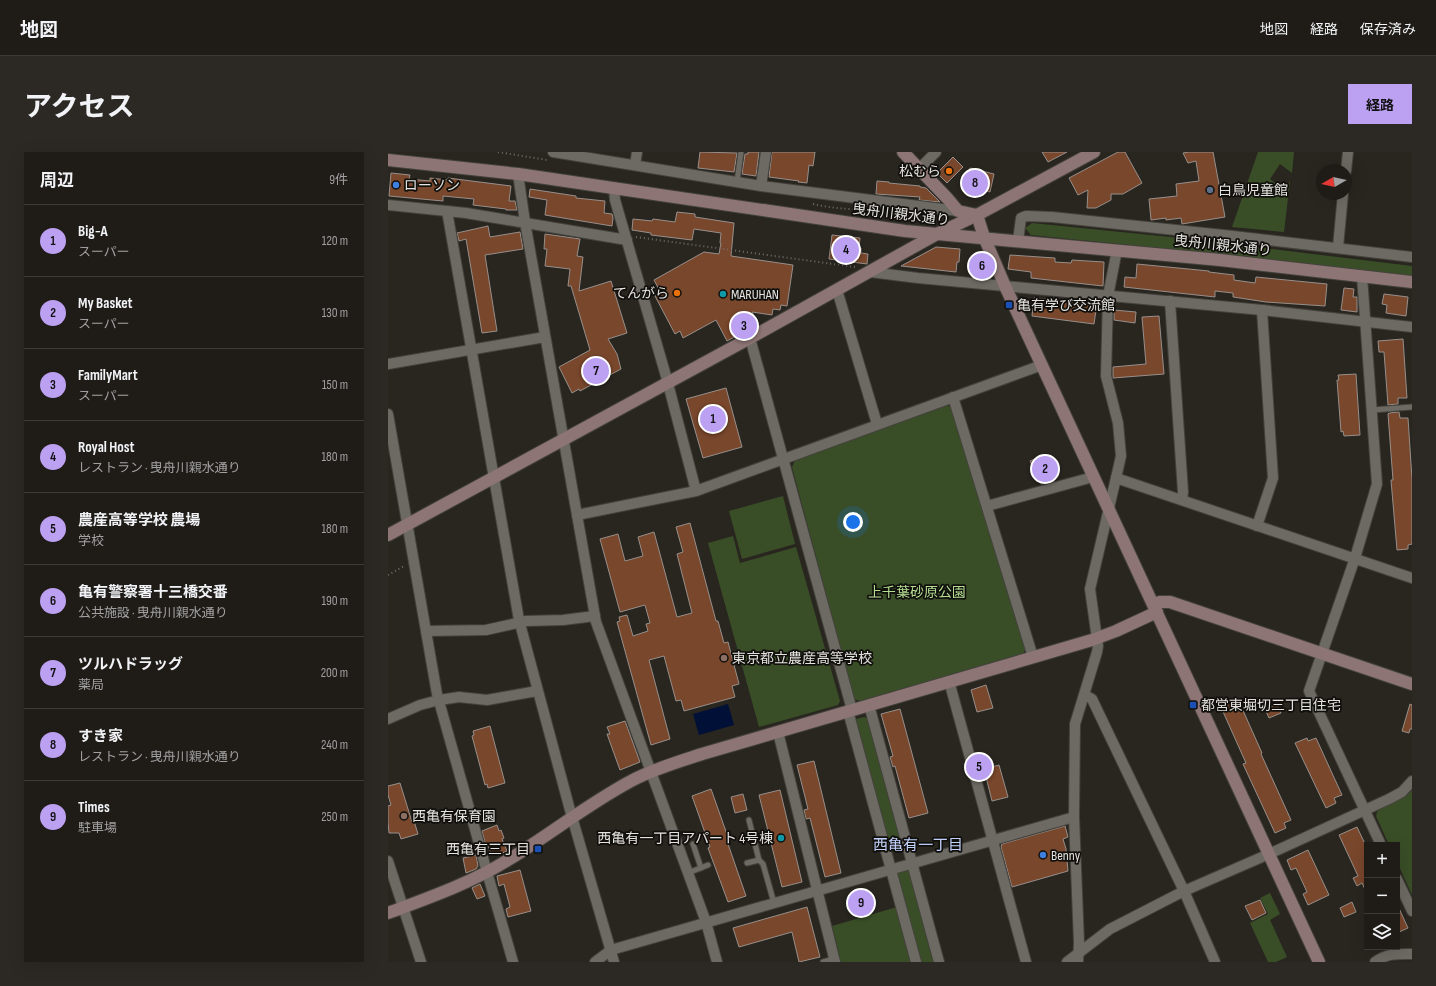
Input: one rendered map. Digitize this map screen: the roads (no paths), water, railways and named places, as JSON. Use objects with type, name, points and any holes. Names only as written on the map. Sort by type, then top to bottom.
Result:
[{"type":"street","points":[[554,152],[762,186],[958,211],[977,215]]},
{"type":"street","points":[[635,165],[637,152]]},
{"type":"street","points":[[762,186],[766,152]]},
{"type":"street","points":[[903,152],[958,211]]},
{"type":"street","points":[[919,168],[936,152]]},
{"type":"street","points":[[388,536],[837,290],[866,270],[977,215],[1094,152]]},
{"type":"street","points":[[1347,164],[1348,152]]},
{"type":"street","name":"曳舟川親水通り","points":[[388,160],[518,174],[826,220],[937,234],[1220,260],[1412,282]]},
{"type":"street","points":[[518,174],[545,337],[595,616],[706,922],[716,962]]},
{"type":"street","points":[[614,189],[626,238],[696,490]]},
{"type":"street","points":[[1338,247],[1342,200]]},
{"type":"street","points":[[388,205],[466,213],[626,238]]},
{"type":"street","points":[[447,212],[520,622],[537,691],[572,818],[614,962]]},
{"type":"street","points":[[977,215],[984,238],[1005,286],[1319,962]]},
{"type":"street","points":[[1018,241],[1021,218],[1026,216],[1114,223],[1338,247],[1412,257]]},
{"type":"street","points":[[1078,958],[1074,817],[1075,724],[1097,652],[1097,639],[1090,589],[1120,456],[1118,423],[1106,376],[1108,296],[1117,250]]},
{"type":"street","points":[[866,270],[918,278],[1262,310],[1412,327]]},
{"type":"street","points":[[1362,276],[1377,484],[1355,558],[1309,692],[1380,842]]},
{"type":"street","points":[[837,290],[877,424]]},
{"type":"street","points":[[1170,301],[1183,492],[1182,500]]},
{"type":"street","points":[[1258,526],[1273,478],[1262,310]]},
{"type":"street","points":[[388,364],[545,337]]},
{"type":"street","points":[[750,338],[784,458],[916,962]]},
{"type":"street","points":[[577,515],[696,490],[1042,365]]},
{"type":"street","points":[[954,397],[1033,658]]},
{"type":"street","points":[[388,414],[391,449],[408,525],[439,700],[513,962]]},
{"type":"street","points":[[987,506],[1093,477]]},
{"type":"street","points":[[1116,478],[1412,578]]},
{"type":"street","points":[[388,914],[467,882],[487,872],[619,788],[650,771],[681,760],[1097,639],[1116,631],[1155,608],[1160,602],[1170,602],[1412,684]]},
{"type":"street","points":[[426,631],[486,630],[526,621],[563,620],[595,616]]},
{"type":"street","points":[[949,681],[1026,962]]},
{"type":"street","points":[[388,719],[420,704],[439,700],[459,697],[487,700],[537,691]]},
{"type":"street","points":[[1085,695],[1092,699],[1184,891],[1215,962]]},
{"type":"street","points":[[869,705],[939,962]]},
{"type":"street","points":[[778,732],[835,961]]},
{"type":"street","points":[[1067,962],[1078,958],[1110,929],[1184,891],[1269,854],[1402,792],[1412,781]]},
{"type":"street","points":[[595,962],[611,950],[1074,817]]},
{"type":"street","points":[[388,861],[421,962]]},
{"type":"street","points":[[1400,885],[1412,911]]},
{"type":"street","points":[[1375,962],[1387,955],[1412,954]]},
{"type":"lane","points":[[738,182],[741,152]]},
{"type":"lane","points":[[1372,410],[1412,407]]},
{"type":"lane","points":[[749,820],[759,860],[763,864],[774,903]]},
{"type":"lane","points":[[693,844],[701,868]]},
{"type":"lane","points":[[747,863],[759,860]]},
{"type":"lane","points":[[688,873],[708,865]]},
{"type":"lane","points":[[823,962],[835,961]]},
{"type":"water","points":[[728,704],[734,725],[699,735],[693,714]]},
{"type":"place","name":"松むら","points":[[949,171]]},
{"type":"place","name":"すき家","points":[[975,183]]},
{"type":"place","name":"ローソン","points":[[396,185]]},
{"type":"place","name":"白鳥児童館","points":[[1210,190]]},
{"type":"place","name":"Royal Host","points":[[846,250]]},
{"type":"place","name":"亀有警察署十三橋交番","points":[[982,266]]},
{"type":"place","name":"てんがら","points":[[677,293]]},
{"type":"place","name":"MARUHAN","points":[[723,294]]},
{"type":"place","name":"亀有学び交流館","points":[[1009,305]]},
{"type":"place","name":"FamilyMart","points":[[744,326]]},
{"type":"place","name":"ツルハドラッグ","points":[[596,371]]},
{"type":"place","name":"Big-A","points":[[713,419]]},
{"type":"place","name":"My Basket","points":[[1045,469]]},
{"type":"place","name":"東京都立農産高等学校","points":[[724,658]]},
{"type":"place","name":"都営東堀切三丁目住宅","points":[[1193,705]]},
{"type":"place","name":"農産高等学校 農場","points":[[979,767]]},
{"type":"place","name":"西亀有保育園","points":[[404,816]]},
{"type":"place","name":"西亀有一丁目アパート 4号棟","points":[[781,838]]},
{"type":"place","name":"西亀有三丁目","points":[[538,849]]},
{"type":"place","name":"Benny","points":[[1043,855]]},
{"type":"place","name":"Times","points":[[861,903]]},
{"type":"district","name":"西亀有一丁目","points":[[918,845]]},
{"type":"park label","name":"上千葉砂原公園","points":[[917,592]]}]
